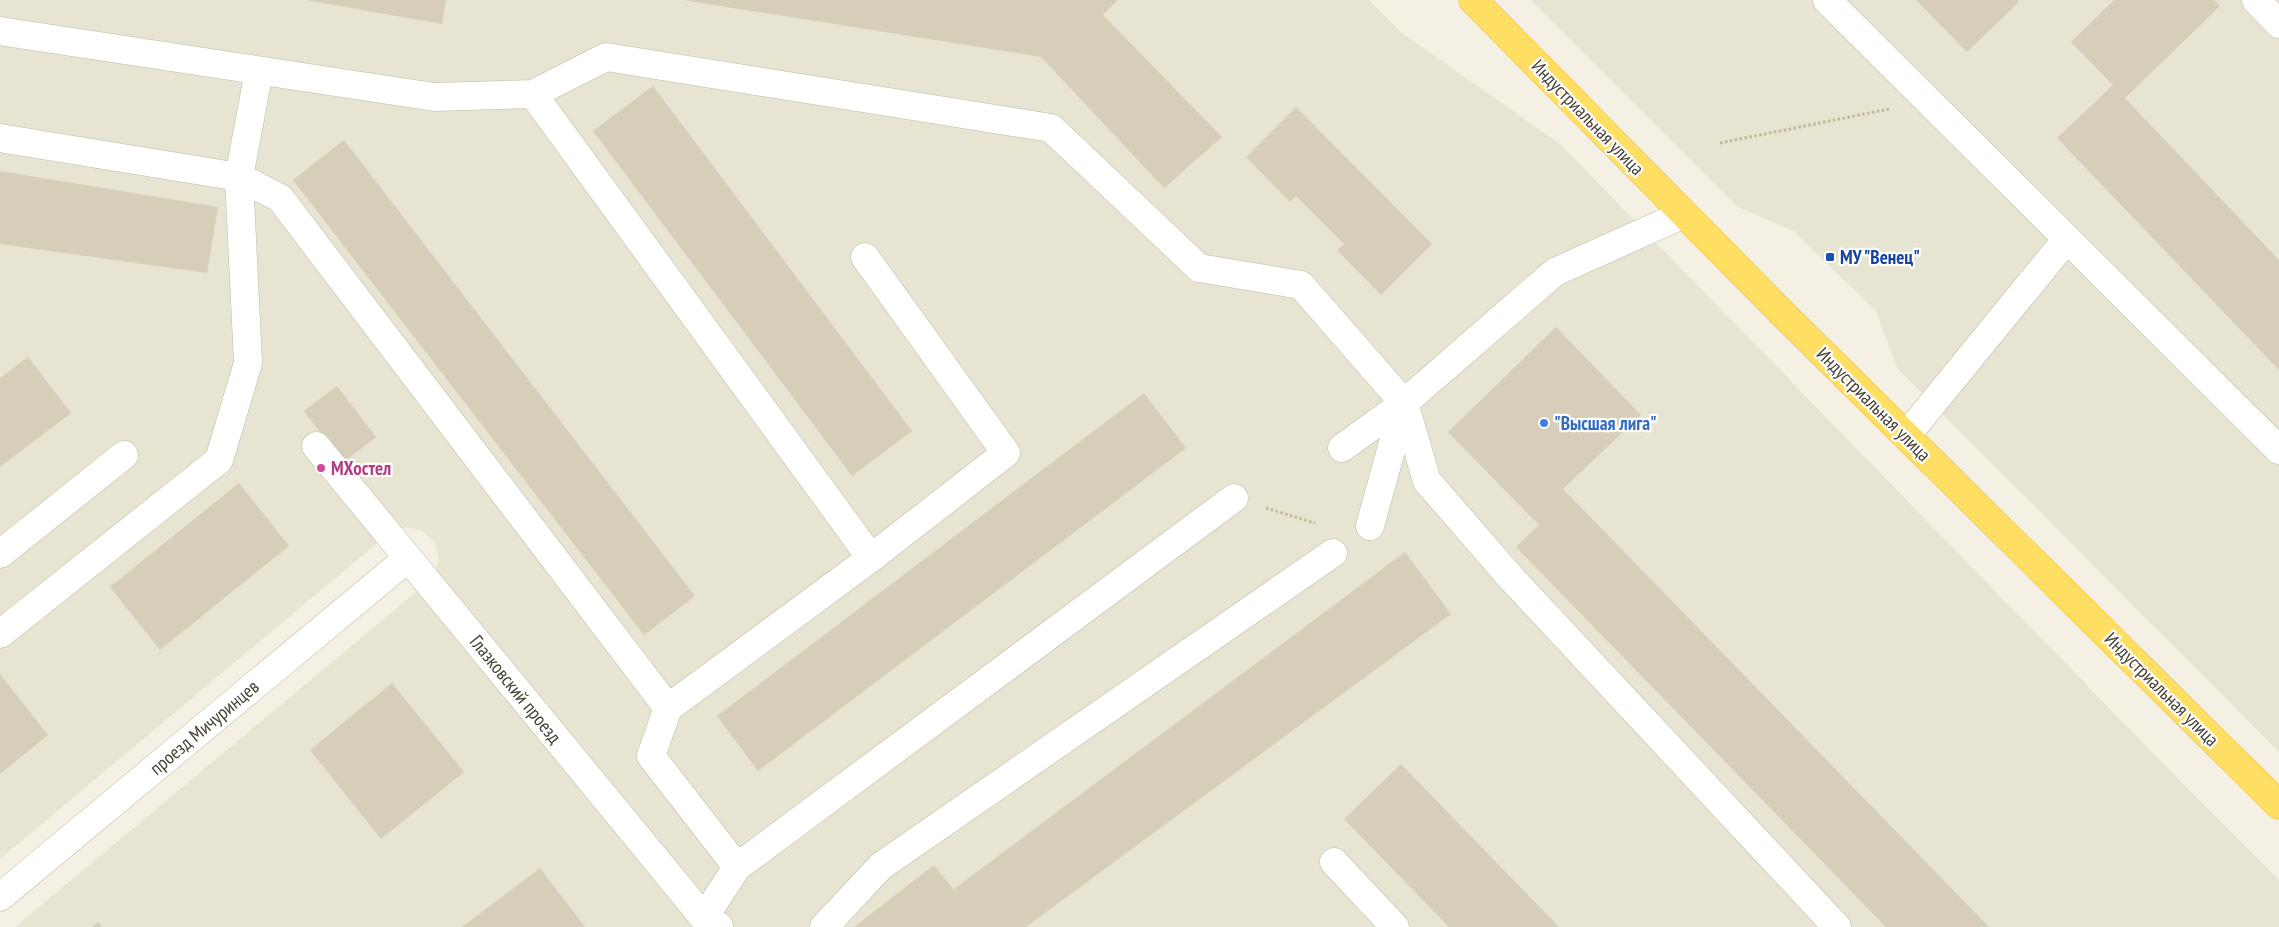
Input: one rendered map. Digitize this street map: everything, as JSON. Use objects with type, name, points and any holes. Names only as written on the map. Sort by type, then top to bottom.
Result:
[{"type":"highway","name":"Индустриальная улица","points":[[1473,0],[1906,436],[2279,805]]},
{"type":"street","points":[[1827,0],[2279,450]]},
{"type":"street","points":[[2256,0],[2279,24]]},
{"type":"street","points":[[0,32],[434,98],[533,94],[606,57],[1051,128],[1199,268],[1301,285],[1404,403],[1427,481],[1512,579],[1837,927]]},
{"type":"street","points":[[0,634],[219,460],[248,363],[239,177],[259,71]]},
{"type":"street","points":[[533,94],[871,558]]},
{"type":"street","points":[[0,138],[239,177],[280,198],[668,708]]},
{"type":"street","points":[[1342,448],[1404,403],[1555,272],[1684,214]]},
{"type":"street","points":[[1906,436],[2066,240]]},
{"type":"street","points":[[737,867],[652,756],[668,708],[871,558],[1006,453],[865,257]]},
{"type":"street","points":[[1370,526],[1404,403]]},
{"type":"street","name":"Глазковский проезд","points":[[316,446],[712,922]]},
{"type":"street","points":[[0,554],[124,455]]},
{"type":"street","points":[[712,922],[737,867],[1234,498]]},
{"type":"street","points":[[824,927],[881,866],[1333,553]]},
{"type":"street","name":"проезд Мичуринцев","points":[[0,897],[408,558]]},
{"type":"street","points":[[1334,862],[1396,927]]},
{"type":"path","points":[[1720,143],[1927,101]]},
{"type":"path","points":[[1234,498],[1319,525]]},
{"type":"shaded area","points":[[0,0],[1369,0],[1402,33],[1560,144],[2181,782],[2279,880],[2279,927],[15,927],[428,582],[435,572],[439,561],[435,543],[422,530],[404,527],[388,534],[0,859]]},
{"type":"shaded area","points":[[1531,0],[2279,0],[2279,752],[1897,368],[1876,311],[1793,231],[1738,207]]},
{"type":"building","points":[[306,0],[446,0],[442,24]]},
{"type":"building","points":[[683,0],[1118,0],[1103,15],[1222,137],[1164,188],[1041,57]]},
{"type":"building","points":[[1916,0],[2017,0],[2019,2],[1967,52]]},
{"type":"building","points":[[2114,0],[2214,0],[2220,6],[2125,98],[2279,260],[2279,370],[2057,138],[2113,85],[2071,42]]},
{"type":"building","points":[[653,86],[912,431],[852,476],[593,131]]},
{"type":"building","points":[[1296,107],[1432,244],[1381,295],[1337,250],[1344,244],[1296,196],[1290,202],[1246,157]]},
{"type":"building","points":[[344,140],[695,596],[644,635],[293,180]]},
{"type":"building","points":[[0,171],[218,207],[207,273],[0,244]]},
{"type":"building","points":[[1556,327],[1641,415],[1563,489],[1989,927],[1886,927],[1516,547],[1539,525],[1448,432]]},
{"type":"building","points":[[28,357],[71,413],[0,467],[0,378]]},
{"type":"building","points":[[337,386],[376,437],[343,463],[304,411]]},
{"type":"building","points":[[1144,393],[1186,448],[758,771],[717,716]]},
{"type":"building","points":[[239,483],[289,546],[160,650],[110,587]]},
{"type":"building","points":[[1405,552],[1451,614],[1026,927],[854,927],[934,865],[961,899],[954,889]]},
{"type":"building","points":[[0,674],[48,735],[0,774]]},
{"type":"building","points":[[392,683],[464,772],[381,839],[310,750]]},
{"type":"building","points":[[1401,764],[1559,927],[1449,927],[1344,819]]},
{"type":"building","points":[[540,868],[585,927],[462,927]]},
{"type":"building","points":[[98,922],[102,927],[92,927]]},
{"type":"place","name":"МУ \"Венец\"","points":[[1830,257]]},
{"type":"place","name":"\"Высшая лига\"","points":[[1544,423]]},
{"type":"place","name":"МХостел","points":[[321,468]]}]
